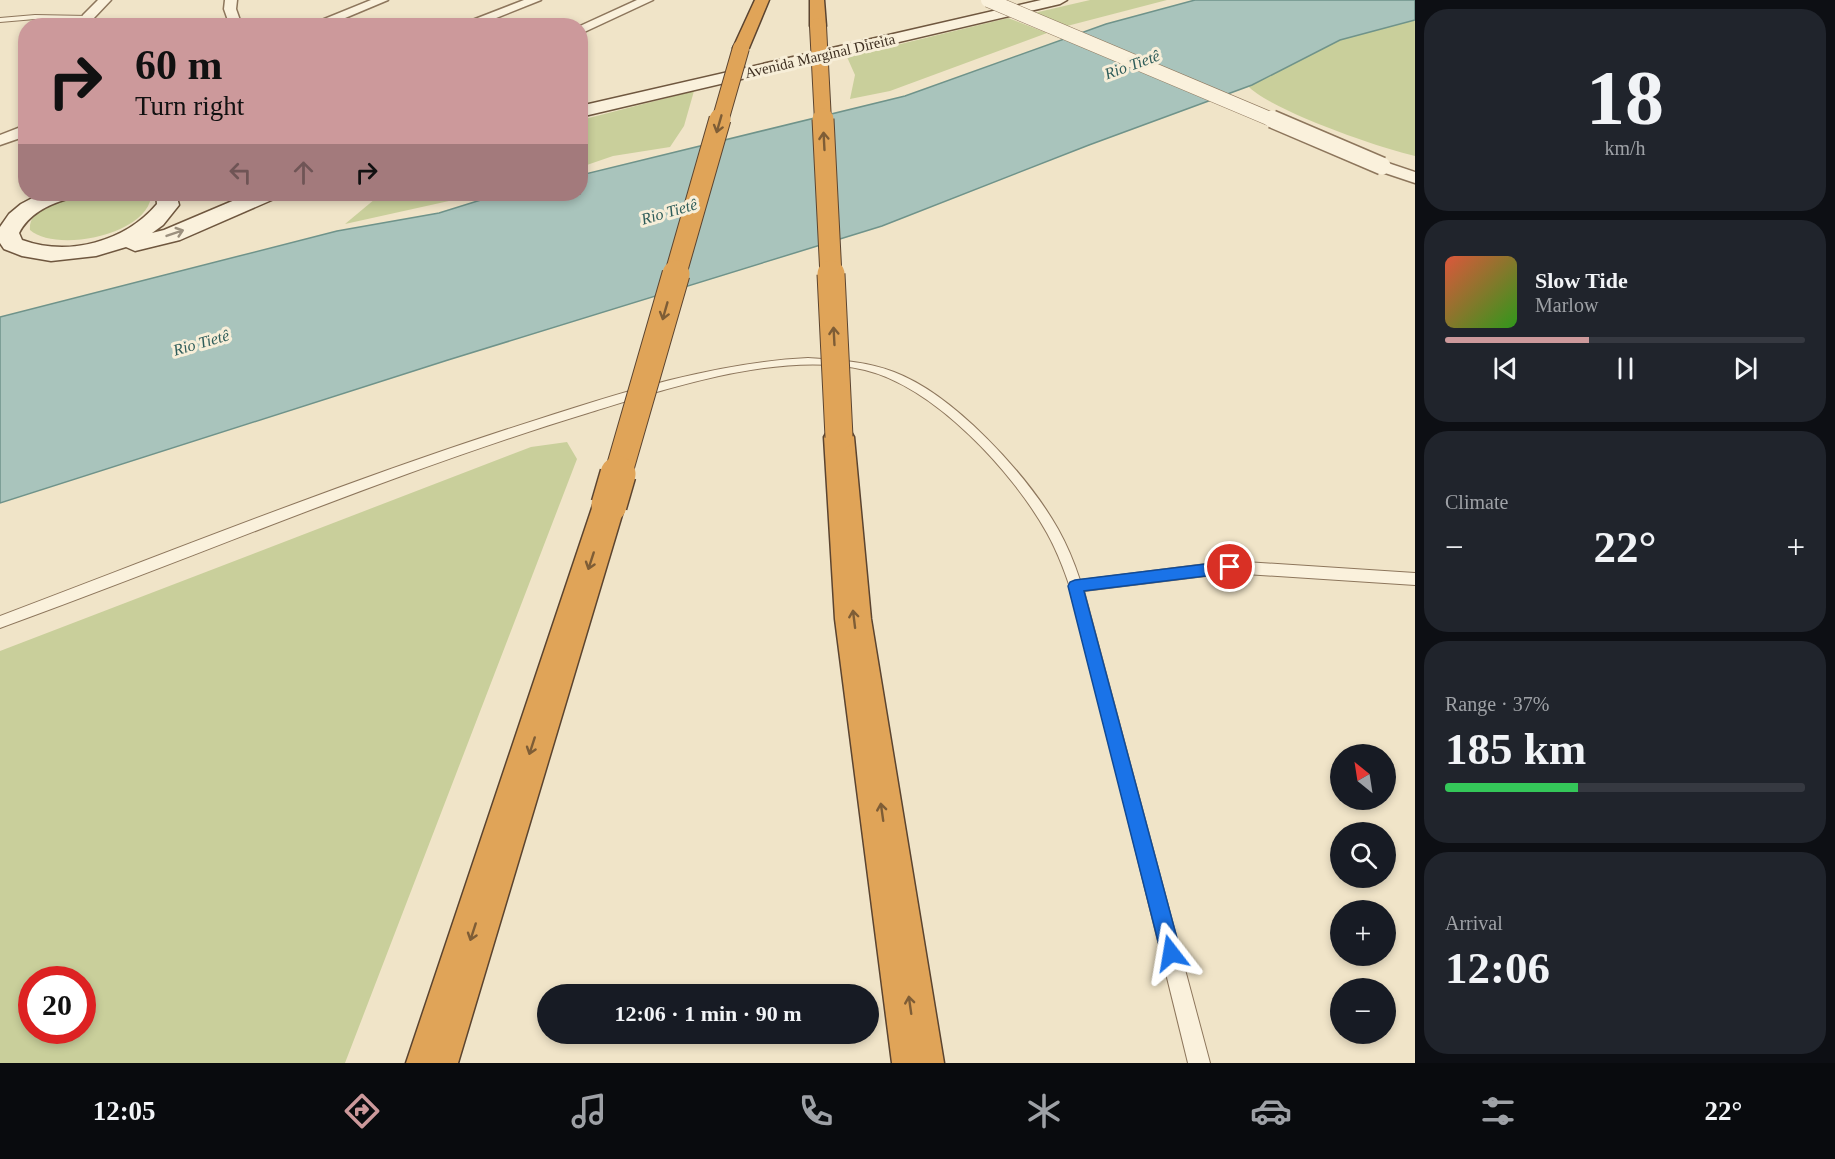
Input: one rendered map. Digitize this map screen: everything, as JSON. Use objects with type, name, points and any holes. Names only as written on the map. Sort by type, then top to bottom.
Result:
[{"type":"highway","points":[[423,1059],[448,1009],[609,505],[742,44],[762,0]]},
{"type":"highway","points":[[741,10],[742,44]]},
{"type":"highway","points":[[818,11],[839,437],[853,619],[921,1057]]},
{"type":"main road","name":"Avenida Marginal Direita","points":[[588,107],[1060,0]]},
{"type":"main road","points":[[0,212],[36,201]]},
{"type":"main road","points":[[43,201],[29,208],[14,220],[8,233],[12,244],[26,252],[87,251],[124,240],[146,229],[161,217],[168,205],[167,201]]},
{"type":"main road","points":[[10,266],[146,242],[172,235],[250,201]]},
{"type":"street","points":[[89,18],[103,0]]},
{"type":"street","points":[[231,0],[230,9],[233,18]]},
{"type":"street","points":[[334,18],[382,0]]},
{"type":"street","points":[[485,18],[535,0]]},
{"type":"street","points":[[588,26],[647,0]]},
{"type":"street","points":[[988,0],[1415,178]]},
{"type":"street","points":[[0,140],[18,133]]},
{"type":"lane","points":[[0,20],[18,18]]},
{"type":"lane","points":[[23,18],[45,18]]},
{"type":"lane","points":[[0,622],[365,484],[563,416],[717,372],[767,363],[806,361],[863,366],[901,378],[937,402],[970,430],[1013,476],[1053,531],[1075,586],[1199,1063]]},
{"type":"lane","points":[[1075,586],[1230,567],[1415,579]]},
{"type":"green space","points":[[1090,0],[1167,0],[1067,26],[1034,13]]},
{"type":"green space","points":[[1415,16],[1415,156],[1326,127],[1278,106],[1247,85],[1293,52]]},
{"type":"green space","points":[[1008,18],[1047,33],[890,91],[850,99],[855,75],[847,57]]},
{"type":"green space","points":[[694,91],[684,126],[670,147],[613,156],[588,165],[588,118]]},
{"type":"green space","points":[[52,201],[149,201],[145,210],[134,221],[117,230],[78,240],[42,237],[30,230],[33,217]]},
{"type":"green space","points":[[373,201],[449,201],[345,224]]},
{"type":"green space","points":[[567,442],[577,459],[345,1063],[0,1063],[0,651],[531,447]]},
{"type":"water","name":"Rio Tietê","points":[[1195,0],[1415,0],[1415,20],[1340,40],[1252,85],[1089,145],[882,226],[448,360],[0,503],[0,317],[337,231],[439,213],[478,201],[588,201],[588,173],[905,96],[1106,24]]},
{"type":"route","points":[[1171,953],[1088,628],[1075,586],[1230,567]]}]
